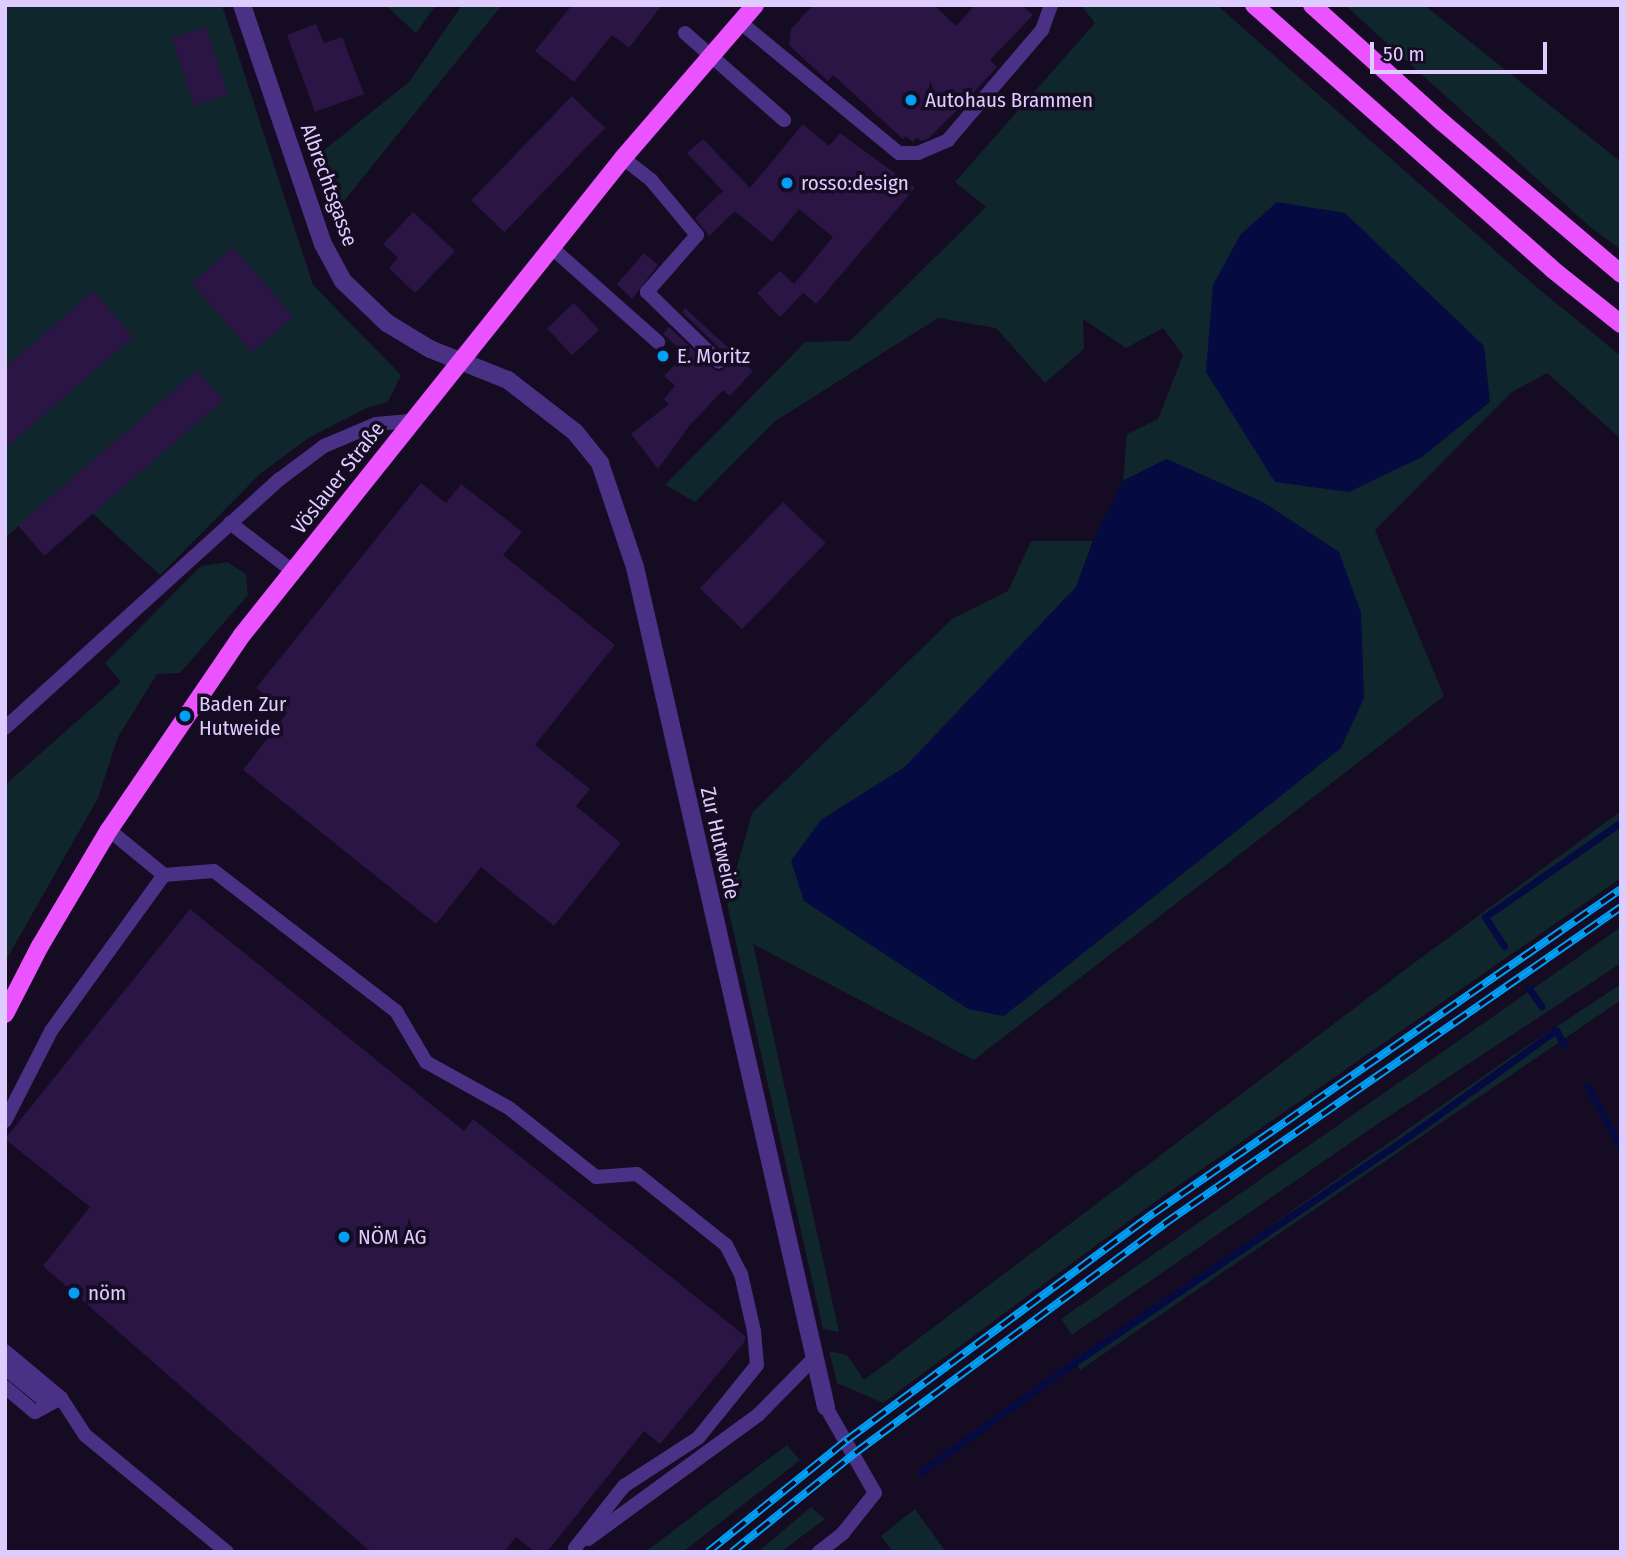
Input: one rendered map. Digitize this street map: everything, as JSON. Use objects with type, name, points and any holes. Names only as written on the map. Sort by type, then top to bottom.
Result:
[{"type":"main road","name":"Vöslauer Straße","points":[[5,1014],[40,946],[109,830],[242,635],[623,158],[755,5]]},
{"type":"main road","points":[[1254,5],[1542,260],[1621,324]]},
{"type":"main road","points":[[1312,5],[1621,274]]},
{"type":"street","name":"Albrechtsgasse","points":[[242,5],[323,244],[343,281],[387,323],[430,349],[461,361]]},
{"type":"street","name":"Zur Hutweide","points":[[461,361],[508,380],[575,432],[600,463],[635,567],[826,1407]]},
{"type":"lane","points":[[740,22],[899,153],[918,153],[948,140],[1042,30],[1051,5]]},
{"type":"lane","points":[[685,33],[784,120]]},
{"type":"lane","points":[[623,158],[652,180],[697,235],[647,292],[719,362]]},
{"type":"lane","points":[[552,248],[658,342]]},
{"type":"lane","points":[[5,728],[279,479],[324,446],[376,424],[413,421]]},
{"type":"lane","points":[[230,523],[294,572]]},
{"type":"lane","points":[[109,830],[164,875],[214,871],[396,1011],[426,1062],[509,1108],[596,1177],[637,1174],[726,1245],[741,1274],[754,1331],[757,1364],[698,1438],[624,1486],[573,1550]]},
{"type":"lane","points":[[5,1121],[51,1031],[164,875]]},
{"type":"lane","points":[[5,1351],[61,1398],[85,1435],[227,1552]]},
{"type":"lane","points":[[573,1550],[758,1415],[816,1356]]},
{"type":"lane","points":[[5,1368],[39,1396],[61,1398]]},
{"type":"lane","points":[[5,1387],[35,1412],[61,1398]]},
{"type":"lane","points":[[819,1552],[843,1533],[876,1493],[826,1407]]},
{"type":"green space","points":[[5,5],[222,5],[313,285],[401,375],[388,402],[367,408],[310,437],[261,473],[160,575],[92,513],[197,371],[5,538]]},
{"type":"green space","points":[[385,5],[436,5],[416,33]]},
{"type":"green space","points":[[462,5],[502,5],[340,206],[313,159],[409,82]]},
{"type":"green space","points":[[1081,5],[1217,5],[1534,285],[1621,356],[1621,439],[1547,373],[1512,392],[1375,530],[1444,696],[974,1060],[753,944],[839,1332],[823,1329],[727,903],[752,813],[952,619],[1008,591],[1031,541],[1093,541],[1076,587],[905,767],[821,820],[968,1009],[1167,459],[1123,481],[1127,434],[1158,419],[1183,355],[1163,328],[1126,348],[1083,319],[1084,349],[1045,383],[996,328],[938,318],[774,422],[695,502],[665,485],[805,342],[850,341],[986,207],[955,182],[1095,23]]},
{"type":"green space","points":[[1345,5],[1424,5],[1621,162],[1621,250],[1589,226]]},
{"type":"green space","points":[[227,562],[246,574],[248,595],[180,673],[157,674],[118,737],[98,798],[5,962],[5,785],[121,682],[105,663],[201,566]]},
{"type":"green space","points":[[1621,811],[1621,878],[1152,1204],[883,1403],[837,1383],[829,1351],[847,1355],[864,1380],[1410,966]]},
{"type":"green space","points":[[1621,927],[1621,963],[1382,1121],[1072,1335],[1061,1319]]},
{"type":"green space","points":[[1621,984],[1621,1000],[1080,1370],[1076,1363],[1509,1058]]},
{"type":"green space","points":[[787,1445],[800,1460],[683,1552],[645,1552]]},
{"type":"green space","points":[[811,1507],[825,1519],[781,1552],[758,1552]]},
{"type":"green space","points":[[915,1509],[946,1552],[893,1552],[881,1536]]},
{"type":"shaded area","points":[[1277,202],[1345,213],[1484,346],[1490,402],[1422,457],[1349,492],[1275,482],[1206,372],[1213,285],[1241,234]]},
{"type":"shaded area","points":[[1167,459],[1263,502],[1339,552],[1361,612],[1364,698],[1341,748],[1004,1016],[968,1009],[804,901],[791,861],[821,820],[905,767],[1076,587],[1093,541],[1123,481]]},
{"type":"building","points":[[572,5],[662,5],[629,48],[612,35],[574,82],[535,51]]},
{"type":"building","points":[[813,5],[934,5],[956,26],[975,5],[1022,5],[1033,15],[990,60],[997,67],[964,103],[929,138],[921,141],[917,137],[913,142],[906,136],[903,139],[833,75],[828,81],[789,45],[791,29]]},
{"type":"building","points":[[316,24],[324,43],[342,37],[364,94],[315,112],[287,35]]},
{"type":"building","points":[[206,27],[228,95],[194,106],[172,38]]},
{"type":"building","points":[[572,96],[605,128],[504,232],[471,200]]},
{"type":"building","points":[[803,124],[829,146],[840,133],[915,188],[816,304],[800,290],[803,293],[780,317],[757,293],[780,271],[794,284],[833,237],[799,209],[772,242],[735,211],[709,236],[695,218],[723,191],[687,153],[703,139],[750,188]]},
{"type":"building","points":[[413,212],[455,251],[415,293],[389,268],[398,258],[383,244]]},
{"type":"building","points":[[233,247],[293,316],[252,353],[191,283]]},
{"type":"building","points":[[644,253],[658,265],[632,299],[617,284]]},
{"type":"building","points":[[93,291],[133,337],[5,449],[5,368]]},
{"type":"building","points":[[574,303],[599,330],[572,355],[547,328]]},
{"type":"building","points":[[685,308],[753,371],[730,396],[723,390],[690,425],[658,469],[631,434],[669,404],[664,399],[675,386],[664,376],[685,354],[663,334],[669,327],[716,371],[722,371],[728,364],[726,355],[682,312]]},
{"type":"building","points":[[197,370],[223,400],[44,556],[18,525]]},
{"type":"building","points":[[421,483],[446,503],[461,484],[522,532],[503,555],[615,645],[535,745],[590,789],[576,806],[621,843],[554,926],[481,867],[436,924],[243,770],[287,713],[256,688]]},
{"type":"building","points":[[783,502],[825,543],[742,629],[700,588]]},
{"type":"building","name":"NÖM AG","points":[[190,909],[464,1131],[473,1119],[745,1336],[745,1341],[660,1444],[644,1431],[547,1552],[535,1552],[516,1537],[504,1552],[371,1552],[43,1266],[90,1207],[5,1139]]},
{"type":"waterway","points":[[1504,946],[1485,917],[1621,822]]},
{"type":"waterway","points":[[1529,988],[1541,1006]]},
{"type":"waterway","points":[[921,1472],[1065,1369],[1405,1139],[1556,1030],[1564,1045]]},
{"type":"waterway","points":[[1587,1086],[1621,1147]]},
{"type":"railway","points":[[708,1552],[847,1440],[1154,1213],[1621,889]]},
{"type":"railway","points":[[732,1552],[855,1453],[1164,1224],[1621,907]]},
{"type":"place","name":"Autohaus Brammen","points":[[911,100]]},
{"type":"place","name":"rosso:design","points":[[787,183]]},
{"type":"place","name":"E. Moritz","points":[[663,356]]},
{"type":"place","name":"Baden Zur Hutweide","points":[[185,716]]},
{"type":"place","name":"NÖM AG","points":[[344,1237]]},
{"type":"place","name":"nöm","points":[[74,1293]]}]
